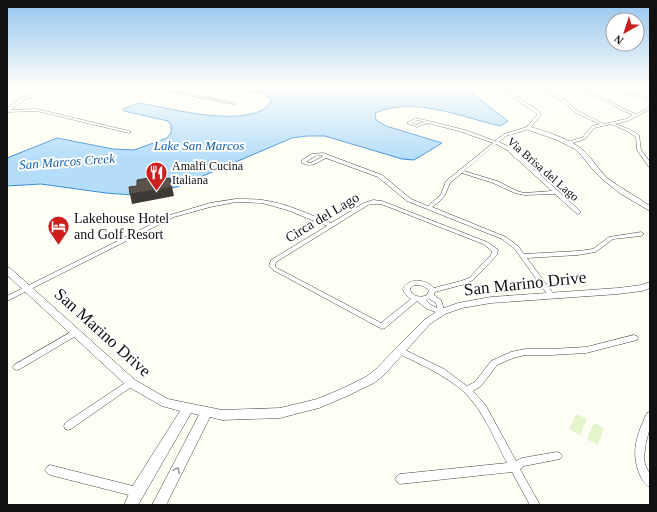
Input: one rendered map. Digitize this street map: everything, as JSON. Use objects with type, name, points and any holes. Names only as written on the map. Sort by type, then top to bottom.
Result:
[{"type":"street","points":[[41,111],[129,132]]},
{"type":"street","points":[[528,128],[539,114],[536,111]]},
{"type":"street","points":[[575,111],[602,124]]},
{"type":"street","points":[[623,111],[636,115]]},
{"type":"street","points":[[569,144],[584,138],[593,127],[627,120],[645,111]]},
{"type":"street","name":"Via Brisa del Lago","points":[[426,123],[440,125],[497,142],[509,149],[578,212]]},
{"type":"street","points":[[611,123],[638,136],[639,150],[650,165]]},
{"type":"street","points":[[428,208],[444,194],[448,182],[461,170],[509,133],[528,128],[569,144],[584,153],[592,166],[612,184],[650,209]]},
{"type":"street","points":[[326,156],[380,176],[389,182],[399,194],[409,200],[500,236],[516,247],[552,296]]},
{"type":"street","points":[[461,170],[495,182],[515,192],[524,194],[556,192]]},
{"type":"street","points":[[7,299],[172,216],[197,208],[232,201],[273,203],[291,208],[330,225]]},
{"type":"street","name":"Circa del Lago","points":[[373,202],[382,203],[485,243],[495,250],[494,255],[472,279],[431,294],[418,299],[382,326],[272,266],[273,261],[366,204],[373,202]]},
{"type":"street","points":[[523,256],[578,253],[595,250],[611,238],[641,234]]},
{"type":"street","name":"San Marino Drive","points":[[7,270],[131,382],[166,403],[187,409],[222,415],[273,414],[319,403],[343,393],[370,380],[385,368],[427,322],[442,312],[461,305],[491,300],[618,292],[642,288],[650,285]]},
{"type":"street","points":[[417,282],[425,284],[431,294],[439,302],[442,312],[429,307],[407,292],[407,286],[417,282]]},
{"type":"street","points":[[17,367],[76,332]]},
{"type":"street","points":[[467,390],[478,384],[494,363],[511,355],[525,352],[586,350],[634,338]]},
{"type":"street","points":[[400,350],[441,371],[467,390],[483,409],[535,505]]},
{"type":"street","points":[[68,426],[131,382]]},
{"type":"street","points":[[132,505],[137,492],[187,409]]},
{"type":"street","points":[[159,505],[206,413]]},
{"type":"street","points":[[650,416],[638,452],[641,468],[650,482]]},
{"type":"street","points":[[400,479],[515,467],[522,462],[557,456]]},
{"type":"street","points":[[50,470],[137,492]]},
{"type":"green space","points":[[576,414],[587,419],[580,435],[569,429]]},
{"type":"green space","points":[[594,423],[604,428],[598,445],[587,439]]},
{"type":"water","name":"Lake San Marcos","points":[[124,111],[179,111],[210,115],[249,115],[260,111],[381,111],[375,113],[376,120],[386,126],[442,143],[414,160],[402,159],[325,136],[292,138],[177,187],[133,195],[106,193],[41,184],[7,186],[7,158],[57,138],[113,149],[134,150],[167,138],[171,133],[171,125],[168,121]]},
{"type":"water","name":"Lake San Marcos","points":[[443,111],[495,111],[508,121],[500,126]]},
{"type":"building","points":[[154,177],[154,180],[170,178],[172,187],[130,194],[129,187],[137,186],[137,180]]},
{"type":"place","name":"Amalfi Cucina Italiana","points":[[156,192]]},
{"type":"place","name":"Lakehouse Hotel and Golf Resort","points":[[59,246]]},
{"type":"water label","name":"San Marcos Creek","points":[[67,161]]}]
